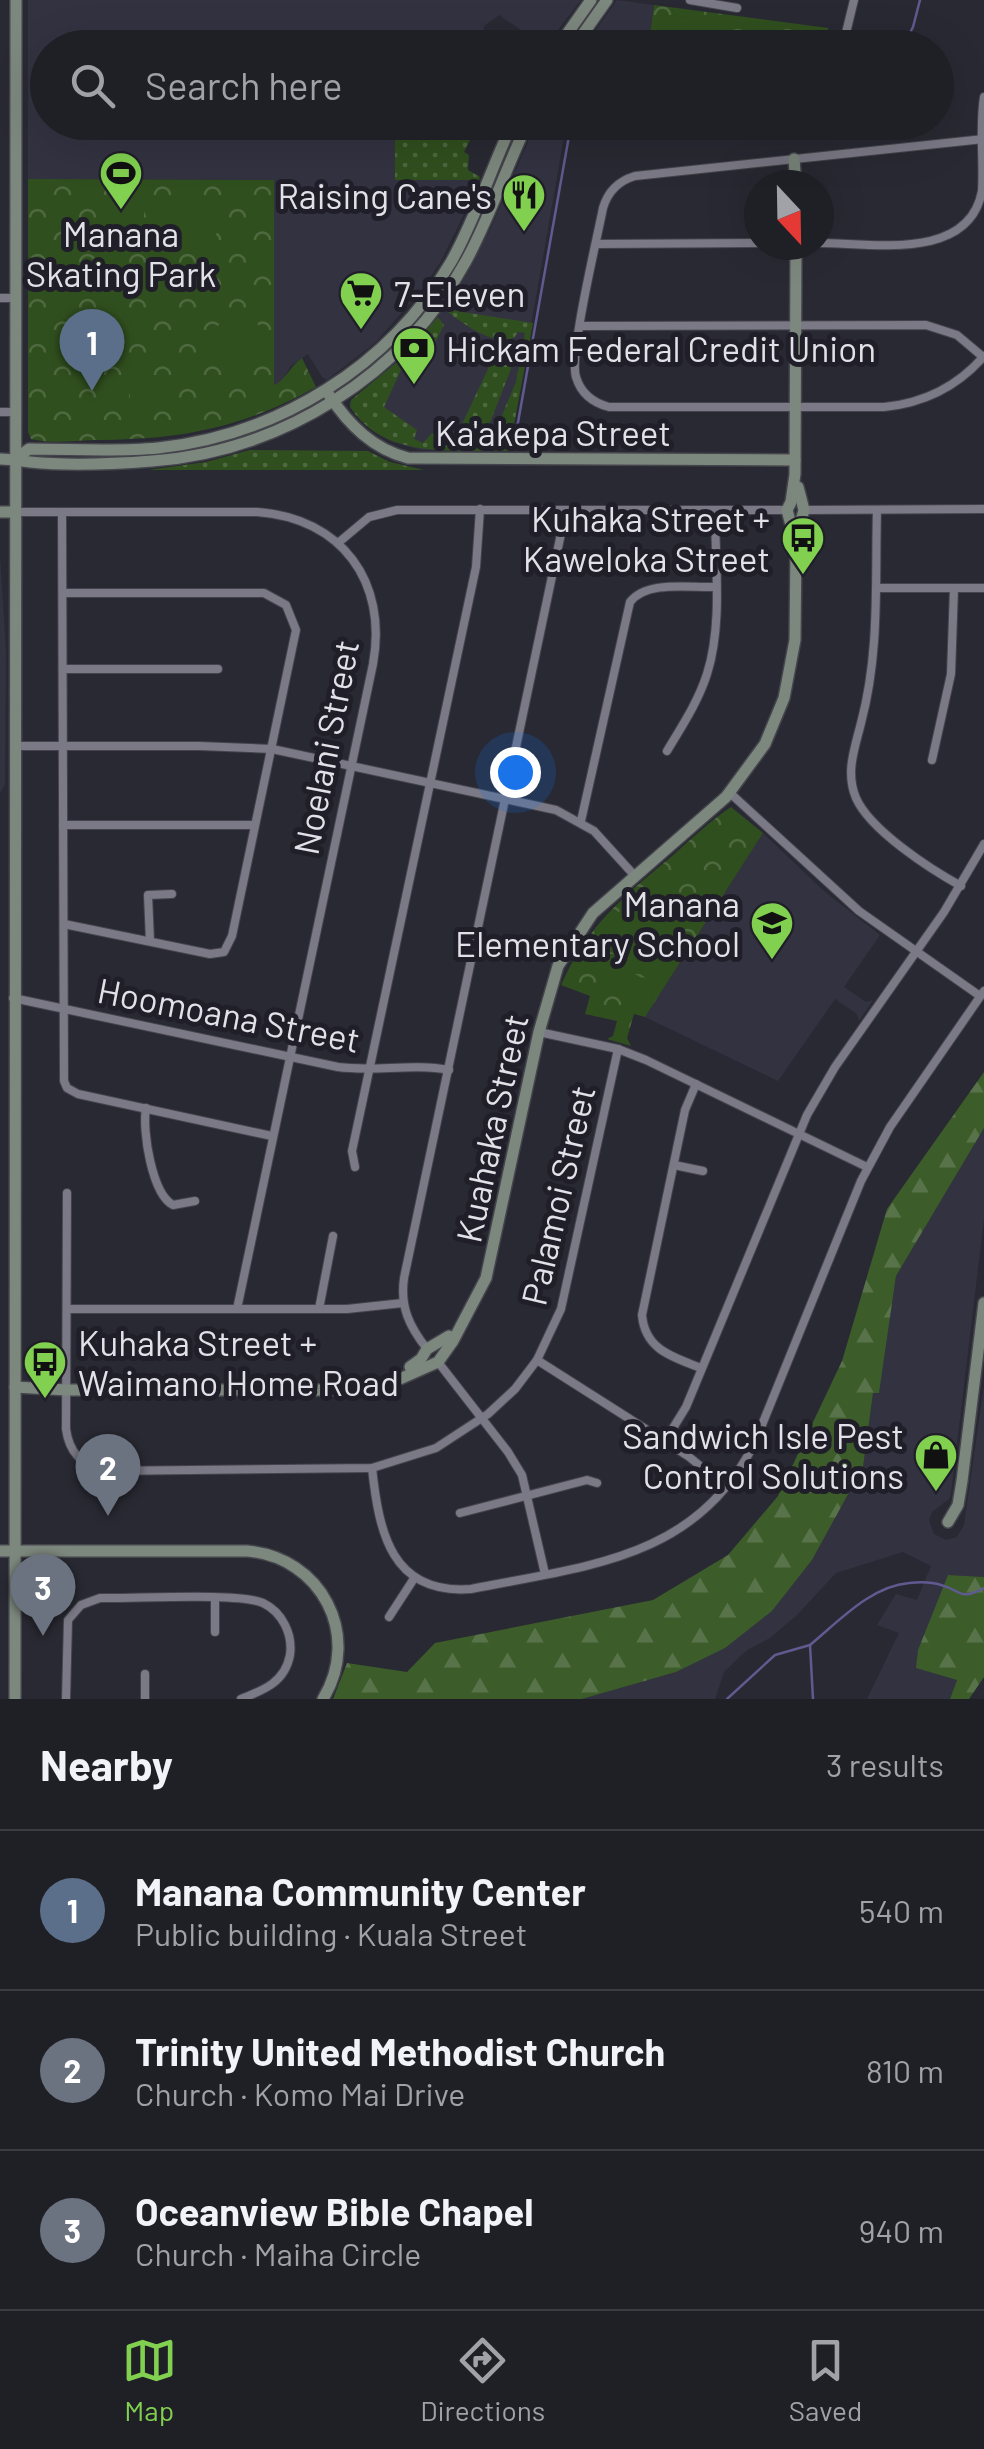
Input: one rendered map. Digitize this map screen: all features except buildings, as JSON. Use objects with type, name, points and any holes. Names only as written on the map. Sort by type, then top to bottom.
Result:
[{"type":"main road","points":[[15,1699],[15,1391],[10,1299],[7,996],[9,798],[15,746],[16,0]]},
{"type":"main road","points":[[569,30],[591,0]]},
{"type":"main road","points":[[585,30],[607,0]]},
{"type":"main road","points":[[330,396],[429,304],[462,241],[505,140]]},
{"type":"main road","points":[[0,459],[128,462],[192,456],[264,436],[330,396],[388,359],[467,260],[520,140]]},
{"type":"main road","points":[[794,159],[795,170]]},
{"type":"main road","name":"Kuahaka Street","points":[[15,1391],[341,1390],[370,1386],[433,1355],[460,1328],[486,1278],[550,987],[570,944],[593,913],[730,793],[765,744],[788,684],[795,640],[796,260]]},
{"type":"main road","name":"Ka'akepa Street","points":[[330,396],[366,437],[388,452],[408,458],[795,460]]},
{"type":"main road","name":"Noelani Street","points":[[0,512],[15,512]]},
{"type":"main road","points":[[948,1522],[958,1505],[962,1481],[984,1303]]},
{"type":"main road","points":[[0,1551],[247,1551],[285,1560],[318,1588],[335,1621],[338,1657],[324,1699]]},
{"type":"street","points":[[690,0],[736,8]]},
{"type":"street","points":[[848,30],[854,0]]},
{"type":"street","points":[[834,243],[921,243],[952,234],[970,217],[980,199],[984,97]]},
{"type":"street","points":[[581,326],[926,325],[949,331],[984,356],[951,386],[914,402],[884,407],[602,405],[584,393],[574,363],[596,244],[606,200],[613,188],[629,177],[983,139]]},
{"type":"street","points":[[596,244],[744,243]]},
{"type":"street","points":[[0,298],[16,298]]},
{"type":"street","points":[[0,412],[15,412]]},
{"type":"street","points":[[355,1167],[352,1151],[476,567],[480,509]]},
{"type":"street","points":[[545,1574],[529,1495],[516,1463],[410,1325],[403,1303],[404,1278],[566,510]]},
{"type":"street","points":[[667,751],[707,674],[714,636],[715,510]]},
{"type":"street","points":[[876,510],[875,658],[851,764],[852,787],[872,819],[960,886]]},
{"type":"street","points":[[338,544],[362,522],[387,511],[984,510]]},
{"type":"street","name":"Noelani Street","points":[[15,512],[272,513],[311,525],[338,544],[358,567],[368,587],[376,626],[372,664],[237,1309]]},
{"type":"street","points":[[62,512],[66,1088],[78,1094],[272,1136]]},
{"type":"street","points":[[581,821],[630,602],[636,594],[648,590],[715,587]]},
{"type":"street","points":[[876,588],[984,588]]},
{"type":"street","points":[[932,760],[951,674],[954,588]]},
{"type":"street","points":[[63,593],[256,592],[280,600],[290,611],[296,630],[232,936],[224,952],[210,954],[64,924]]},
{"type":"street","points":[[63,669],[218,669]]},
{"type":"street","points":[[15,746],[272,750],[351,766],[556,810],[581,821],[602,838],[634,875]]},
{"type":"street","points":[[372,1468],[384,1536],[395,1558],[415,1577],[460,1590],[613,1560],[643,1550],[696,1518],[726,1487],[760,1433],[867,1167],[982,993],[859,911],[730,793]]},
{"type":"street","points":[[63,825],[255,825]]},
{"type":"street","points":[[665,1441],[686,1407],[798,1134],[835,1067],[960,886],[984,844]]},
{"type":"street","points":[[150,941],[148,895],[172,894]]},
{"type":"street","name":"Hoomoana Street","points":[[7,996],[369,1070],[427,1066],[448,1070]]},
{"type":"street","points":[[539,1032],[618,1050],[867,1167]]},
{"type":"street","name":"Palamoi Street","points":[[67,1192],[69,1442],[81,1461],[97,1470],[372,1468],[424,1453],[483,1419],[515,1389],[537,1360],[567,1288],[618,1050]]},
{"type":"street","points":[[696,1084],[685,1110],[643,1322],[649,1339],[660,1350],[702,1368]]},
{"type":"street","points":[[146,1108],[145,1130],[161,1195],[173,1205],[195,1201]]},
{"type":"street","points":[[674,1165],[703,1171]]},
{"type":"street","points":[[320,1309],[334,1236]]},
{"type":"street","points":[[67,1309],[320,1309],[403,1303]]},
{"type":"street","points":[[537,1360],[665,1441],[726,1487]]},
{"type":"street","points":[[460,1513],[586,1480],[598,1483]]},
{"type":"street","points":[[389,1617],[415,1577]]},
{"type":"street","points":[[66,1699],[66,1631],[71,1614],[81,1605],[100,1598],[261,1602],[280,1616],[289,1636],[289,1658],[282,1675],[265,1690],[241,1699]]},
{"type":"street","points":[[214,1632],[215,1599]]},
{"type":"street","points":[[144,1674],[145,1699]]},
{"type":"shaded area","points":[[28,0],[581,0],[558,30],[521,30],[499,15],[484,30],[30,30],[30,140],[413,140],[471,180],[467,208],[423,288],[376,342],[327,380],[308,354],[274,386],[274,180],[28,179]]},
{"type":"shaded area","points":[[617,0],[654,5],[650,30],[596,30]]},
{"type":"shaded area","points":[[529,140],[563,140],[509,451],[420,450],[390,441],[360,420],[349,403],[413,347],[455,294],[490,230]]},
{"type":"shaded area","points":[[0,555],[6,653],[5,784],[0,793]]},
{"type":"shaded area","name":"Manana Elementary School","points":[[763,833],[825,892],[880,935],[844,987],[866,1002],[873,1000],[859,1021],[857,1014],[835,999],[778,1081],[645,1017]]},
{"type":"shaded area","points":[[984,1128],[984,1219],[951,1493],[929,1520],[934,1534],[946,1540],[957,1537],[964,1525],[984,1385],[984,1577],[948,1575],[917,1668],[957,1680],[950,1699],[867,1699],[899,1633],[877,1625],[896,1594],[917,1600],[931,1566],[903,1552],[836,1573],[797,1615],[770,1638],[747,1650],[724,1672],[715,1699],[582,1699],[676,1672],[772,1611],[812,1560],[863,1467],[896,1276]]},
{"type":"green space","points":[[654,5],[828,30],[651,30]]},
{"type":"green space","points":[[661,14],[677,16],[675,30],[659,30]]},
{"type":"green space","points":[[680,16],[695,18],[694,30],[678,30]]},
{"type":"green space","points":[[395,140],[470,140],[464,152],[469,155],[468,170],[480,177],[470,200],[466,197],[470,180],[395,180]]},
{"type":"green space","points":[[28,179],[274,180],[274,385],[302,358],[316,387],[261,413],[181,434],[62,442],[31,439]]},
{"type":"green space","name":"Manana Skating Park","points":[[97,200],[144,200],[144,225],[97,222]]},
{"type":"green space","points":[[217,202],[220,223],[212,239],[196,248],[174,246],[175,203]]},
{"type":"green space","points":[[444,309],[533,323],[509,451],[492,451],[494,434],[516,382],[525,333],[496,339]]},
{"type":"green space","points":[[243,313],[258,317],[257,360],[215,361],[211,344],[215,330],[226,319]]},
{"type":"green space","points":[[438,317],[444,325],[433,347],[428,345],[422,356],[429,359],[429,367],[407,357],[384,407],[417,430],[414,439],[423,443],[432,433],[439,436],[439,442],[453,443],[496,352],[492,346],[505,350],[512,358],[511,369],[486,433],[485,451],[428,449],[393,441],[362,422],[350,407],[351,400],[396,363]]},
{"type":"green space","points":[[110,381],[127,381],[127,408],[110,408]]},
{"type":"green space","points":[[130,381],[146,381],[146,408],[130,408]]},
{"type":"green space","points":[[250,450],[368,451],[390,462],[424,470],[148,470],[206,462]]},
{"type":"green space","points":[[731,807],[763,833],[645,1017],[634,1014],[627,1038],[631,1046],[607,1039],[613,1036],[617,1021],[585,1014],[590,996],[561,985],[571,964],[595,929],[622,900]]},
{"type":"green space","points":[[654,886],[688,911],[690,920],[668,941],[657,970],[587,943],[602,924]]},
{"type":"green space","points":[[624,970],[639,976],[629,1001],[614,995]]},
{"type":"green space","points":[[642,977],[657,983],[647,1008],[632,1002]]},
{"type":"green space","points":[[984,1072],[984,1128],[896,1276],[879,1393],[873,1393],[863,1467],[812,1560],[772,1611],[725,1648],[676,1672],[582,1699],[333,1699],[347,1663],[407,1672],[435,1643],[653,1600],[728,1555],[778,1496],[842,1361],[887,1209]]},
{"type":"green space","points":[[948,1575],[984,1577],[984,1677],[969,1699],[950,1699],[957,1680],[916,1668],[918,1650]]},
{"type":"waterway","points":[[911,30],[920,0]]},
{"type":"waterway","points":[[514,445],[568,140]]},
{"type":"waterway","points":[[813,1699],[810,1645],[869,1598],[913,1583],[937,1584],[965,1594],[984,1588]]},
{"type":"waterway","points":[[727,1699],[775,1655],[810,1645]]},
{"type":"place","name":"Manana Skating Park","points":[[121,211]]},
{"type":"place","name":"Raising Cane's","points":[[524,233]]},
{"type":"place","name":"7-Eleven","points":[[361,331]]},
{"type":"place","name":"Hickam Federal Credit Union","points":[[414,386]]},
{"type":"place","name":"Manana Community Center","points":[[92,391]]},
{"type":"place","name":"Kuhaka Street + Kaweloka Street","points":[[803,576]]},
{"type":"place","name":"Manana Elementary School","points":[[772,961]]},
{"type":"place","name":"Kuhaka Street + Waimano Home Road","points":[[45,1400]]},
{"type":"place","name":"Sandwich Isle Pest Control Solutions","points":[[936,1493]]},
{"type":"place","name":"Trinity United Methodist Church","points":[[108,1516]]},
{"type":"place","name":"Oceanview Bible Chapel","points":[[43,1636]]}]
